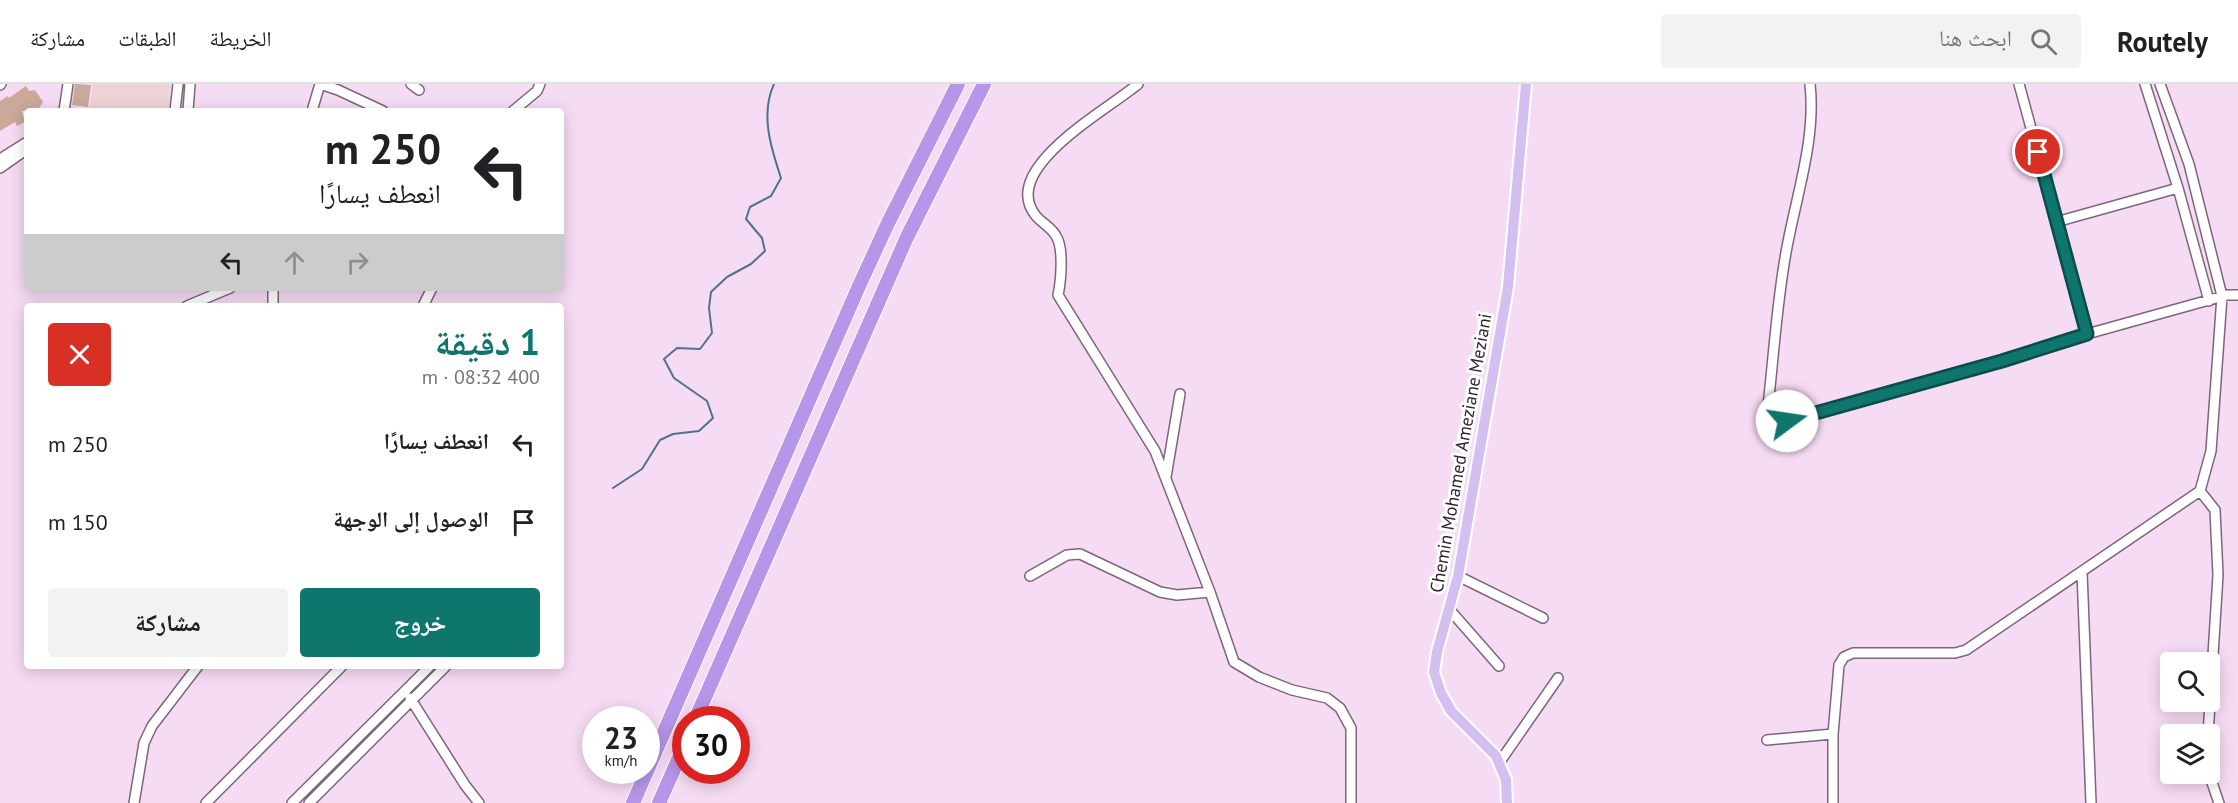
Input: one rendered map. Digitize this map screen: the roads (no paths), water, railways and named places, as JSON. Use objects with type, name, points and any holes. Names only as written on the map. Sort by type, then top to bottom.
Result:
[{"type":"highway","points":[[633,803],[859,286],[958,84]]},
{"type":"highway","points":[[701,706],[907,237],[984,84]]},
{"type":"highway","points":[[659,803],[672,774]]},
{"type":"main road","name":"Chemin Mohamed Ameziane Meziani","points":[[1507,803],[1506,780],[1496,756],[1451,711],[1434,672],[1437,652],[1458,576],[1508,287],[1526,84]]},
{"type":"street","points":[[64,108],[68,84]]},
{"type":"street","points":[[175,108],[178,84]]},
{"type":"street","points":[[188,108],[190,84]]},
{"type":"street","points":[[313,108],[320,84],[378,108]]},
{"type":"street","points":[[517,108],[537,91],[540,84]]},
{"type":"street","points":[[1138,84],[1048,154],[1035,170],[1028,184],[1028,200],[1035,215],[1057,236],[1062,274],[1058,295],[1155,451],[1210,592],[1234,662],[1259,677],[1293,690],[1327,698],[1340,708],[1351,728],[1351,803]]},
{"type":"street","points":[[1810,84],[1813,108],[1802,183],[1780,290],[1768,406],[1774,418],[1783,422],[1829,411],[2087,334],[2222,296],[2238,295]]},
{"type":"street","points":[[2019,84],[2087,334]]},
{"type":"street","points":[[2145,84],[2178,188],[2209,301]]},
{"type":"street","points":[[1833,803],[1833,734],[1839,665],[1844,657],[1853,653],[1955,653],[1966,650],[2200,491],[2211,451],[2222,296],[2189,164],[2160,84]]},
{"type":"street","points":[[0,159],[24,144]]},
{"type":"street","points":[[0,168],[24,151]]},
{"type":"street","points":[[2056,222],[2178,188]]},
{"type":"street","points":[[194,303],[223,291]]},
{"type":"street","points":[[1166,480],[1180,394]]},
{"type":"street","points":[[2200,491],[2215,510],[2218,575],[2209,724]]},
{"type":"street","points":[[1030,576],[1067,555],[1080,554],[1160,592],[1177,595],[1210,592]]},
{"type":"street","points":[[2082,572],[2091,803]]},
{"type":"street","points":[[1458,576],[1543,618]]},
{"type":"street","points":[[1449,609],[1499,666]]},
{"type":"street","points":[[134,803],[144,743],[152,726],[196,669]]},
{"type":"street","points":[[206,803],[339,669]]},
{"type":"street","points":[[292,803],[427,669]]},
{"type":"street","points":[[309,803],[443,669]]},
{"type":"street","points":[[1499,763],[1558,678]]},
{"type":"street","points":[[406,690],[465,785],[479,803]]},
{"type":"street","points":[[1767,740],[1833,734]]},
{"type":"street","points":[[2212,784],[2219,803]]},
{"type":"waterway","points":[[613,488],[642,469],[660,440],[673,434],[699,431],[713,418],[707,401],[674,378],[664,359],[677,348],[700,349],[712,333],[709,308],[711,292],[727,277],[751,264],[765,251],[762,238],[746,219],[750,207],[771,196],[781,178],[767,119],[774,84]]}]
